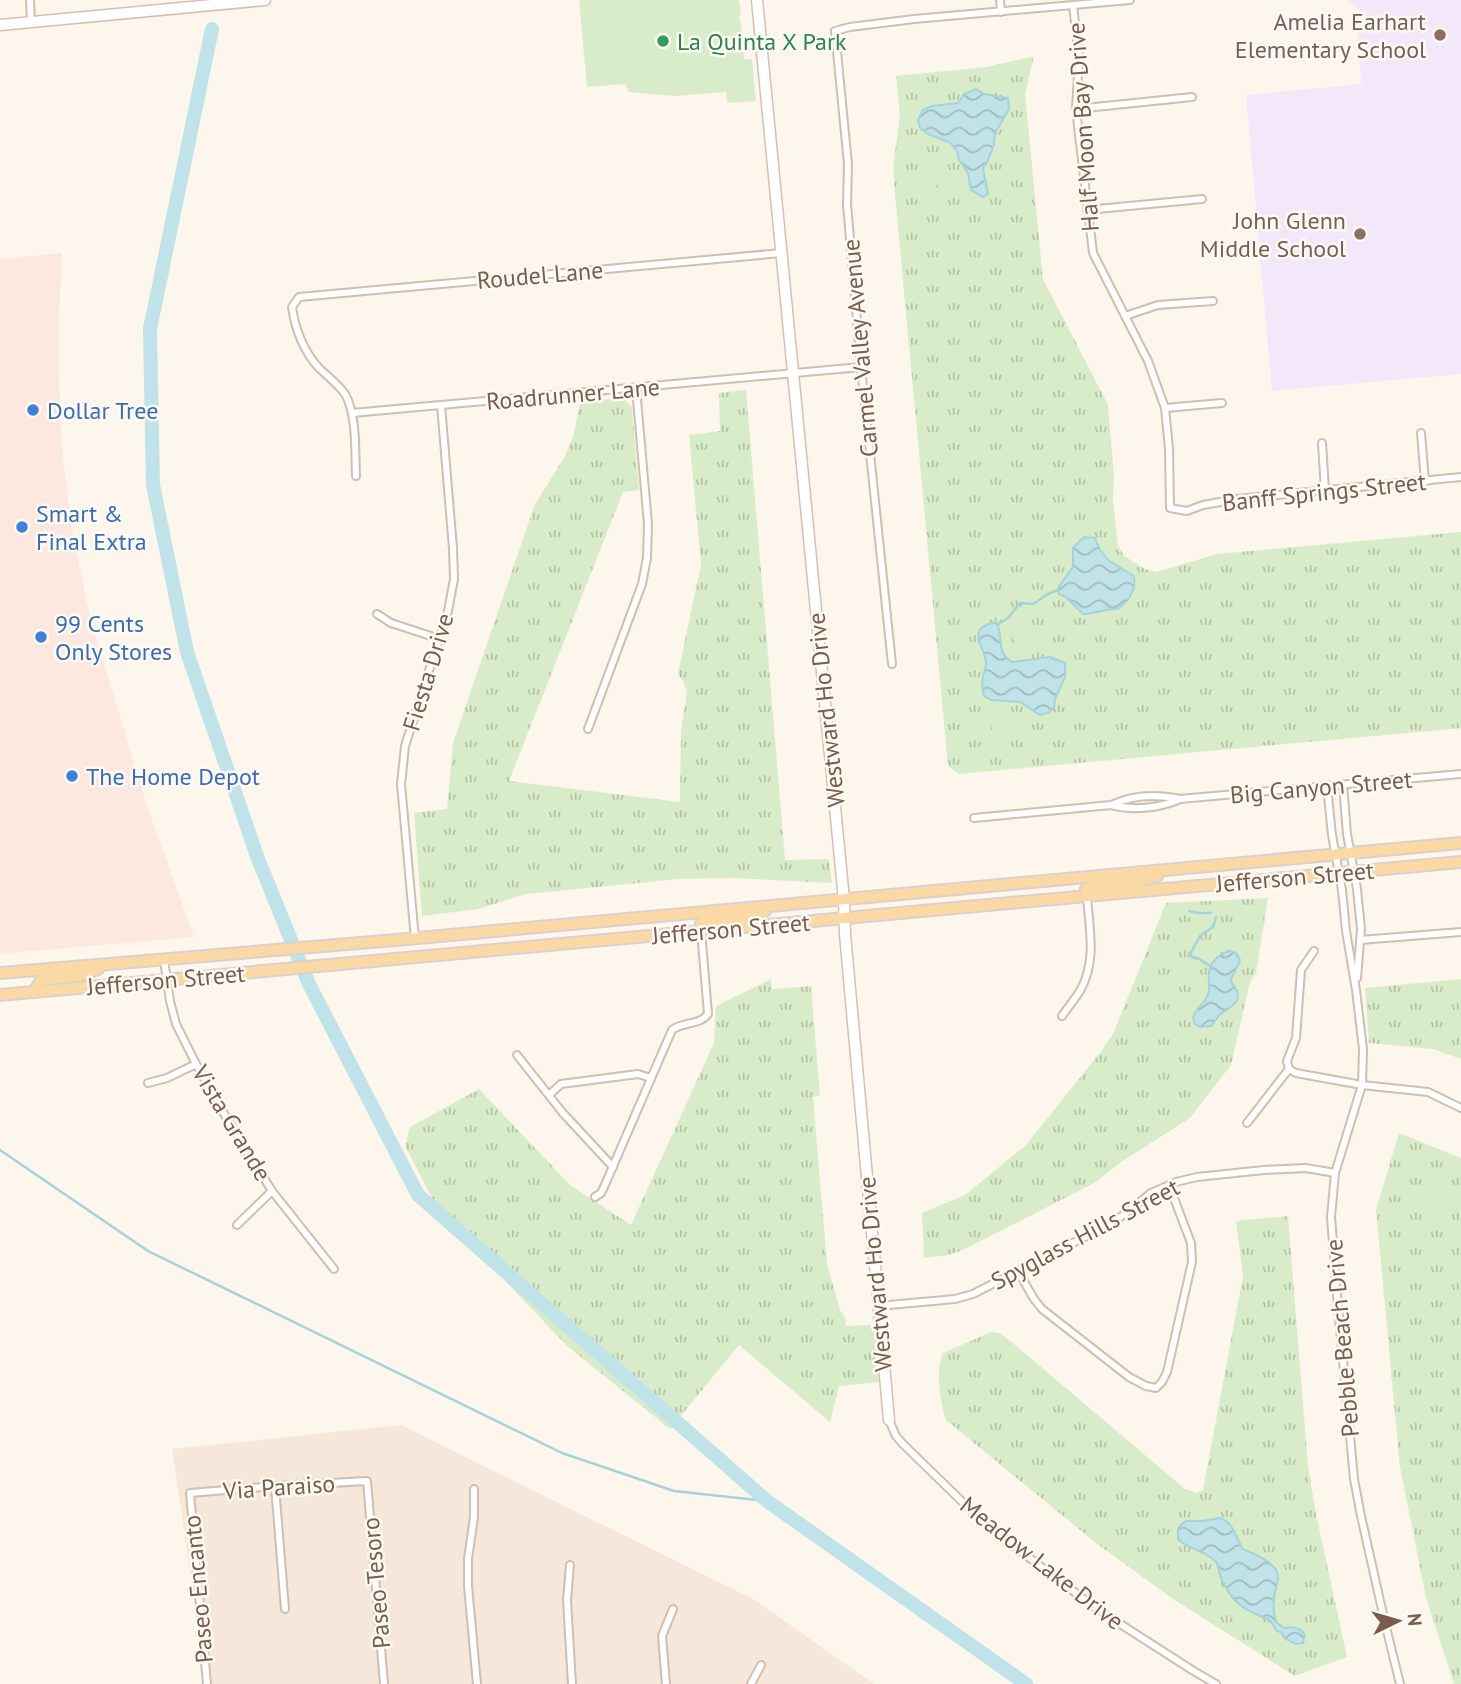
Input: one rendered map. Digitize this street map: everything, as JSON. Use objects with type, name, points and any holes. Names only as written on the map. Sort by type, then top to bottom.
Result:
[{"type":"main road","name":"Jefferson Street","points":[[0,973],[415,939],[1461,843]]},
{"type":"main road","name":"Jefferson Street","points":[[0,995],[1461,862]]},
{"type":"main road","points":[[1087,896],[1086,889],[1090,887],[1136,882],[1186,868]]},
{"type":"main road","points":[[701,932],[701,925],[705,922],[747,917],[781,905]]},
{"type":"main road","points":[[34,992],[41,980],[79,976],[110,965]]},
{"type":"street","points":[[30,0],[31,22]]},
{"type":"street","points":[[0,25],[265,0]]},
{"type":"street","name":"Westward Ho Drive","points":[[757,0],[844,900],[889,1420]]},
{"type":"street","points":[[1000,0],[1001,12],[1130,0]]},
{"type":"street","name":"Half Moon Bay Drive","points":[[1073,5],[1079,58],[1076,108],[1093,253],[1148,361],[1165,408],[1170,508],[1187,511]]},
{"type":"street","name":"Carmel Valley Avenue","points":[[892,664],[861,367],[847,204],[848,164],[835,32],[850,27],[1001,12]]},
{"type":"street","points":[[1076,108],[1192,97]]},
{"type":"street","points":[[1087,210],[1202,199]]},
{"type":"street","name":"Roudel Lane","points":[[352,413],[345,395],[316,365],[302,344],[292,307],[299,297],[782,253]]},
{"type":"street","points":[[1125,316],[1158,306],[1213,301]]},
{"type":"street","name":"Roadrunner Lane","points":[[352,413],[861,367]]},
{"type":"street","points":[[588,729],[642,584],[647,558],[648,524],[636,388]]},
{"type":"street","points":[[1165,408],[1222,403]]},
{"type":"street","name":"Fiesta Drive","points":[[415,939],[404,829],[402,771],[405,746],[440,639],[454,579],[440,405]]},
{"type":"street","points":[[352,413],[356,476]]},
{"type":"street","points":[[1420,433],[1425,482]]},
{"type":"street","points":[[1322,443],[1325,491]]},
{"type":"street","name":"Banff Springs Street","points":[[1187,511],[1203,505],[1237,499],[1461,477]]},
{"type":"street","points":[[377,614],[391,623],[440,639]]},
{"type":"street","name":"Big Canyon Street","points":[[974,818],[1111,805],[1124,809],[1164,806],[1180,799],[1461,774]]},
{"type":"street","points":[[1342,785],[1360,929],[1356,990]]},
{"type":"street","points":[[1327,786],[1356,990]]},
{"type":"street","points":[[1062,1016],[1081,989],[1091,959],[1087,896]]},
{"type":"street","points":[[595,1197],[601,1193],[613,1167],[672,1030],[678,1025],[699,1021],[708,1014],[701,932]]},
{"type":"street","points":[[1360,940],[1461,932]]},
{"type":"street","points":[[1314,951],[1301,970],[1296,1038],[1287,1061],[1289,1069],[1296,1073],[1362,1085],[1428,1092],[1461,1108]]},
{"type":"street","name":"Vista Grande","points":[[164,960],[176,1024],[196,1064],[272,1191],[334,1269]]},
{"type":"street","name":"Pebble Beach Drive","points":[[1356,990],[1363,1049],[1362,1085],[1335,1173],[1331,1217],[1354,1479],[1401,1684]]},
{"type":"street","points":[[517,1055],[562,1112],[613,1167]]},
{"type":"street","points":[[148,1083],[167,1078],[196,1064]]},
{"type":"street","points":[[1247,1122],[1289,1069]]},
{"type":"street","points":[[549,1095],[561,1084],[638,1074],[651,1078]]},
{"type":"street","name":"Spyglass Hills Street","points":[[878,1306],[955,1299],[973,1294],[1108,1225],[1151,1193],[1169,1185],[1197,1177],[1264,1170],[1306,1168],[1335,1173]]},
{"type":"street","points":[[1018,1271],[1042,1309],[1129,1377],[1146,1387],[1156,1388],[1167,1372],[1192,1262],[1191,1243],[1169,1185]]},
{"type":"street","points":[[237,1225],[272,1191]]},
{"type":"street","name":"Meadow Lake Drive","points":[[889,1420],[895,1436],[981,1520],[1097,1609],[1216,1684]]},
{"type":"street","name":"Via Paraiso","points":[[190,1493],[367,1482]]},
{"type":"street","name":"Paseo Tesoro","points":[[367,1482],[384,1684]]},
{"type":"street","points":[[275,1486],[285,1609]]},
{"type":"street","points":[[474,1489],[468,1586],[477,1684]]},
{"type":"street","name":"Paseo Encanto","points":[[190,1493],[207,1684]]},
{"type":"street","points":[[570,1566],[567,1600],[572,1684]]},
{"type":"street","points":[[666,1684],[662,1636],[673,1609]]},
{"type":"street","points":[[751,1684],[761,1665]]},
{"type":"shaded area","name":"John Glenn Middle School","points":[[1348,0],[1461,0],[1461,374],[1272,391],[1246,95],[1361,84],[1357,25],[1363,13]]},
{"type":"shaded area","points":[[62,253],[58,338],[61,438],[70,519],[86,600],[102,657],[146,803],[194,937],[0,953],[0,259]]},
{"type":"shaded area","points":[[401,1425],[755,1600],[874,1684],[207,1684],[172,1449]]},
{"type":"green space","name":"La Quinta X Park","points":[[579,0],[739,0],[744,59],[752,59],[756,101],[727,103],[726,92],[674,96],[629,92],[625,84],[587,87]]},
{"type":"green space","points":[[1034,56],[1025,94],[1043,279],[1108,405],[1114,476],[1113,500],[1118,545],[1124,556],[1145,569],[1156,572],[1217,554],[1461,532],[1461,728],[959,774],[948,766],[895,194],[893,167],[900,116],[896,76],[987,67]]},
{"type":"green space","points":[[928,160],[939,162],[943,170],[939,183],[928,191],[920,187],[916,175],[917,167]]},
{"type":"green space","points":[[746,390],[785,860],[829,859],[832,883],[735,878],[678,879],[526,894],[478,909],[422,916],[414,813],[447,809],[453,743],[535,504],[564,458],[573,437],[580,402],[623,398],[632,407],[639,490],[623,492],[509,781],[680,802],[681,732],[687,692],[678,674],[701,564],[689,435],[720,431],[719,393]]},
{"type":"green space","points":[[1022,620],[1032,628],[1035,643],[1032,648],[1023,648],[1012,639],[1010,628]]},
{"type":"green space","points":[[1012,712],[1023,720],[1019,728],[1004,734],[992,729],[989,722],[993,716]]},
{"type":"green space","points":[[1268,898],[1256,973],[1250,982],[1231,1065],[1190,1118],[1121,1162],[1096,1182],[963,1250],[924,1258],[922,1213],[965,1195],[1026,1145],[1113,1034],[1166,903]]},
{"type":"green space","points":[[771,979],[772,989],[811,986],[820,1095],[813,1097],[827,1264],[846,1326],[873,1325],[879,1382],[839,1386],[830,1422],[739,1345],[670,1429],[566,1345],[439,1211],[405,1146],[410,1127],[479,1089],[570,1185],[631,1225],[714,1043],[716,1006]]},
{"type":"green space","points":[[1461,979],[1461,1059],[1433,1049],[1369,1043],[1365,988]]},
{"type":"green space","points":[[1399,1133],[1461,1158],[1461,1684],[1454,1684],[1426,1598],[1400,1467],[1376,1210]]},
{"type":"green space","points":[[1441,1189],[1448,1194],[1444,1209],[1436,1218],[1427,1216],[1422,1209],[1424,1203],[1431,1194]]},
{"type":"green space","points":[[1288,1216],[1308,1467],[1347,1657],[1295,1676],[1173,1599],[1096,1543],[946,1420],[939,1377],[943,1353],[991,1332],[999,1333],[1185,1489],[1196,1493],[1203,1490],[1243,1276],[1236,1221]]},
{"type":"water","points":[[976,89],[984,94],[1008,98],[1009,109],[995,133],[994,144],[983,168],[988,194],[983,197],[971,190],[968,173],[951,143],[928,134],[920,128],[918,120],[923,110],[932,106],[958,103],[964,94]]},
{"type":"water","points":[[1084,537],[1095,538],[1108,560],[1134,576],[1131,594],[1118,609],[1083,614],[1066,597],[1059,594],[1058,588],[1073,567],[1073,548]]},
{"type":"water","points":[[996,622],[1003,653],[1012,662],[1050,657],[1065,663],[1065,677],[1050,712],[1040,715],[1020,702],[991,700],[984,696],[982,684],[986,662],[979,633],[986,625]]},
{"type":"water","points":[[1229,951],[1236,953],[1240,960],[1231,981],[1237,991],[1237,999],[1211,1026],[1200,1027],[1195,1024],[1193,1018],[1208,994],[1210,966],[1219,956]]},
{"type":"water","points":[[1220,1518],[1232,1527],[1243,1549],[1272,1565],[1277,1572],[1274,1596],[1276,1622],[1284,1628],[1301,1630],[1305,1635],[1303,1643],[1296,1644],[1284,1638],[1270,1620],[1241,1605],[1225,1587],[1216,1562],[1178,1539],[1178,1529],[1185,1521]]},
{"type":"waterway","points":[[212,29],[150,329],[153,485],[187,652],[258,859],[309,984],[418,1195],[767,1501],[1026,1684]]},
{"type":"waterway","points":[[997,625],[1008,618],[1020,603],[1033,604],[1058,590]]},
{"type":"waterway","points":[[1189,911],[1211,913]]},
{"type":"waterway","points":[[1210,966],[1190,954],[1200,936],[1213,927],[1216,917]]},
{"type":"waterway","points":[[0,1150],[148,1251],[562,1453],[674,1491],[767,1501]]},
{"type":"place","name":"Amelia Earhart Elementary School","points":[[1440,35]]},
{"type":"place","name":"La Quinta X Park","points":[[663,41]]},
{"type":"place","name":"John Glenn Middle School","points":[[1360,234]]},
{"type":"place","name":"Dollar Tree","points":[[33,410]]},
{"type":"place","name":"Smart & Final Extra","points":[[22,527]]},
{"type":"place","name":"99 Cents Only Stores","points":[[41,637]]},
{"type":"place","name":"The Home Depot","points":[[72,776]]}]
